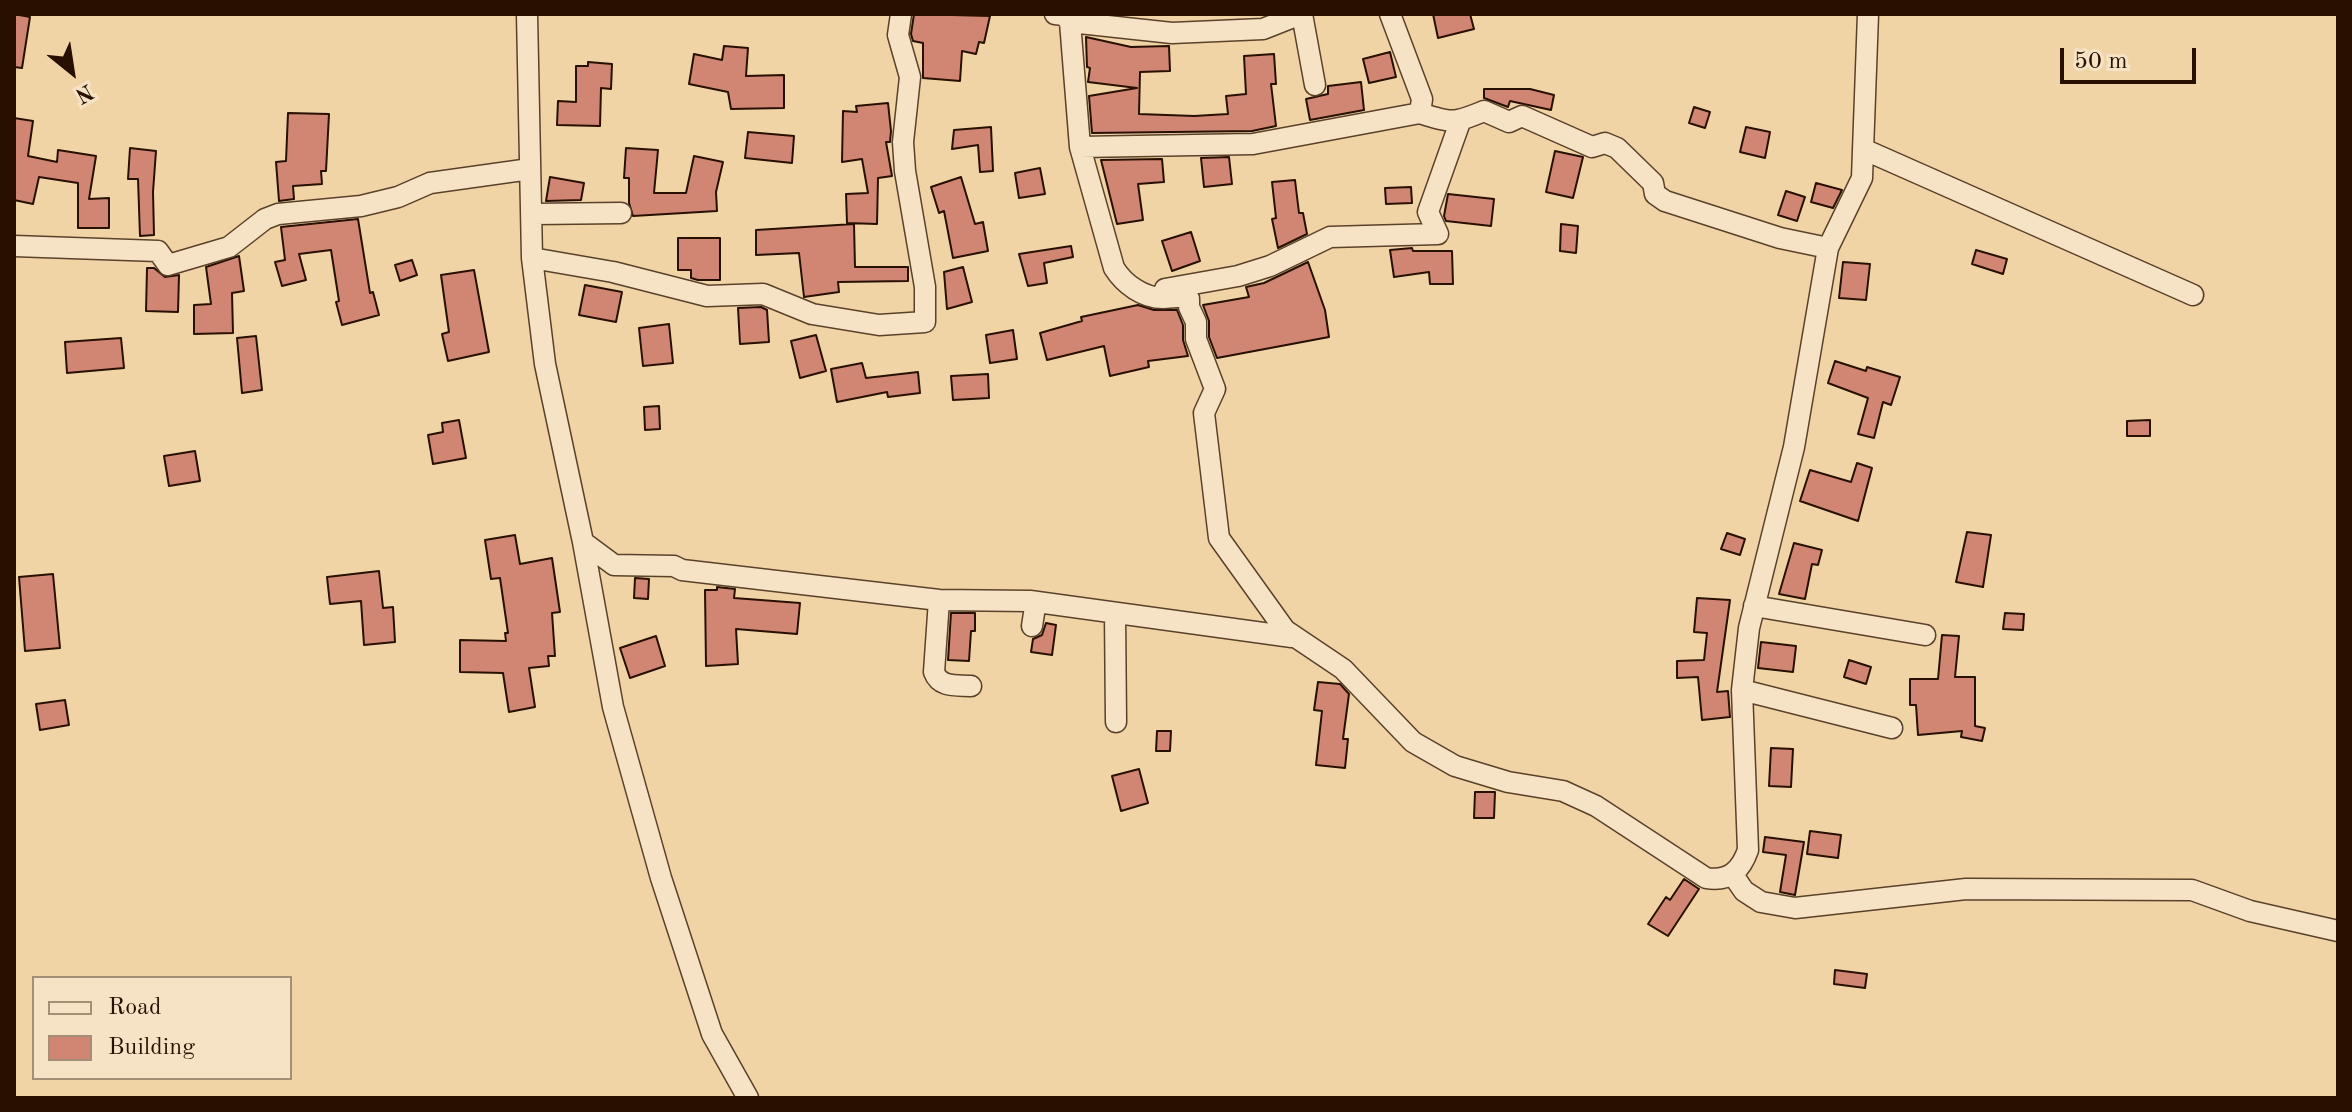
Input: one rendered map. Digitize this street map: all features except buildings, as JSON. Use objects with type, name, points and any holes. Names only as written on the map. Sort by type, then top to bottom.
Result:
[{"type":"street","points":[[527,14],[532,258],[545,364],[583,542],[613,707],[661,878],[712,1034],[748,1098]]},
{"type":"street","points":[[532,258],[613,272],[707,296],[763,294],[812,314],[879,325],[925,322],[925,287],[905,171],[903,142],[910,77],[898,35],[901,14]]},
{"type":"street","points":[[1315,85],[1302,14],[1263,29],[1172,33],[1062,18],[1080,147],[1114,268],[1121,279],[1145,293],[1159,298],[1181,296],[1189,299],[1196,322],[1196,339],[1215,389],[1204,413],[1219,538],[1292,637],[1343,669],[1413,742],[1455,766],[1508,782],[1563,791],[1596,806],[1706,878],[1717,880],[1733,875],[1743,864],[1748,850],[1742,690],[1749,628],[1794,447],[1828,248],[1862,178],[1868,14]]},
{"type":"street","points":[[1390,14],[1422,99],[1420,113]]},
{"type":"street","points":[[1080,147],[1253,144],[1420,113],[1447,122],[1460,122],[1484,111],[1509,122],[1522,116],[1592,147],[1605,143],[1617,148],[1653,183],[1655,194],[1665,201],[1780,238],[1828,248]]},
{"type":"street","points":[[1145,293],[1238,276],[1270,266],[1330,237],[1438,234],[1428,212],[1460,122]]},
{"type":"street","points":[[1863,149],[2193,295]]},
{"type":"street","points":[[14,246],[158,251],[168,265],[229,247],[265,219],[278,214],[361,206],[398,197],[430,183],[530,169]]},
{"type":"street","points":[[533,214],[621,213]]},
{"type":"street","points":[[583,542],[614,565],[674,566],[682,570],[939,600],[1030,601],[1292,637]]},
{"type":"street","points":[[939,600],[934,672],[944,685],[971,686]]},
{"type":"street","points":[[1030,601],[1035,607],[1032,626]]},
{"type":"street","points":[[1754,606],[1925,635]]},
{"type":"street","points":[[1115,613],[1116,722]]},
{"type":"street","points":[[1742,690],[1892,728]]},
{"type":"street","points":[[1733,875],[1744,891],[1761,902],[1795,908],[1966,889],[2192,890],[2250,911],[2338,931]]}]
